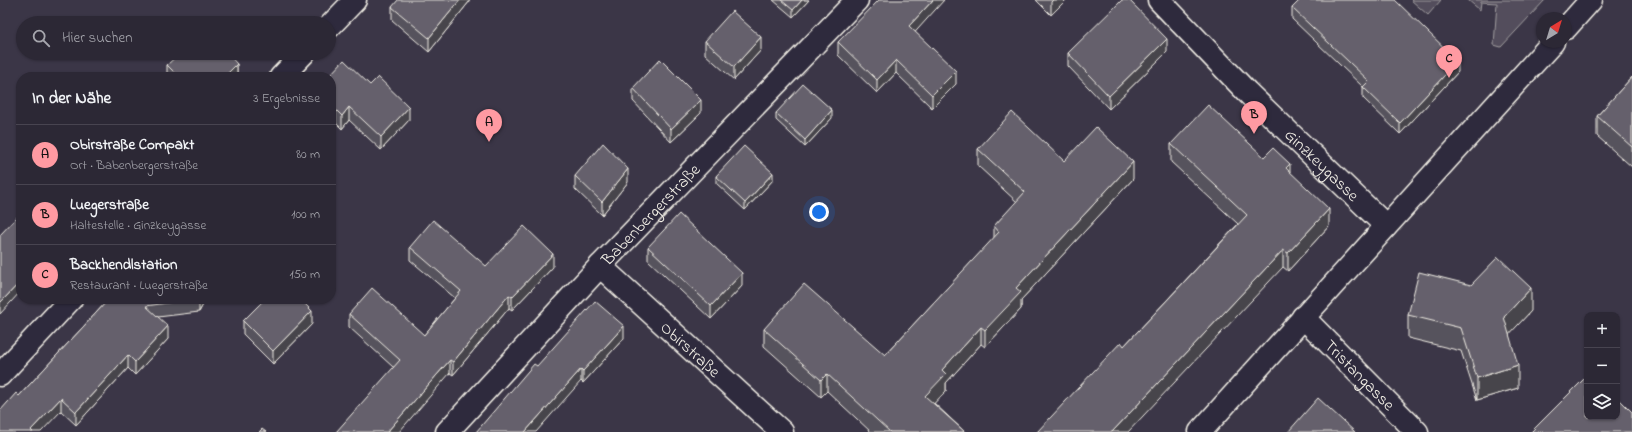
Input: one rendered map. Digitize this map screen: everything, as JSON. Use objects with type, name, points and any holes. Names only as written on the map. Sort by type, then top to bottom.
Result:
[{"type":"street","points":[[336,20],[355,0]]},
{"type":"street","name":"Babenbergerstraße","points":[[447,432],[600,266],[857,0]]},
{"type":"street","name":"Ginzkeygasse","points":[[1159,0],[1247,92],[1386,226]]},
{"type":"street","points":[[1572,21],[1591,0]]},
{"type":"street","points":[[1200,432],[1548,48]]},
{"type":"street","points":[[286,72],[297,60]]},
{"type":"street","name":"Obirstraße","points":[[600,266],[782,432]]},
{"type":"street","points":[[0,375],[66,304]]},
{"type":"street","name":"Tristangasse","points":[[1303,317],[1417,432]]},
{"type":"shaded area","points":[[1411,0],[1441,0],[1428,15]]},
{"type":"shaded area","points":[[1468,0],[1545,0],[1501,47],[1494,45],[1497,3],[1481,2],[1480,10]]},
{"type":"building","points":[[398,0],[460,0],[429,38],[392,7]]},
{"type":"building","points":[[781,0],[802,0],[793,10]]},
{"type":"building","points":[[879,0],[933,0],[909,26],[956,71],[932,95],[896,60],[877,80],[838,42]]},
{"type":"building","points":[[1122,0],[1129,0],[1167,39],[1109,96],[1068,53]]},
{"type":"building","points":[[1300,0],[1395,0],[1458,61],[1400,123],[1363,87],[1369,81],[1292,8]]},
{"type":"building","points":[[732,11],[761,37],[734,67],[705,41]]},
{"type":"building","points":[[660,59],[701,100],[671,129],[633,88]]},
{"type":"building","points":[[172,60],[233,60],[237,64],[229,72],[174,72],[167,65]]},
{"type":"building","points":[[344,60],[370,85],[378,77],[409,107],[381,137],[349,107],[342,116],[336,110],[336,72],[333,72]]},
{"type":"building","points":[[1632,77],[1632,147],[1597,116]]},
{"type":"building","points":[[803,84],[832,110],[805,140],[776,113]]},
{"type":"building","points":[[1208,105],[1264,157],[1273,148],[1290,164],[1286,168],[1329,209],[1288,253],[1283,250],[1112,432],[1037,432],[1121,342],[1124,346],[1247,215],[1171,144]]},
{"type":"building","points":[[1012,112],[1064,161],[1096,127],[1133,162],[1016,288],[1021,292],[985,330],[981,327],[942,370],[946,374],[925,396],[965,432],[890,432],[827,374],[821,380],[764,329],[804,284],[885,355],[999,232],[994,226],[1025,192],[978,149]]},
{"type":"building","points":[[603,143],[628,169],[602,202],[575,176]]},
{"type":"building","points":[[744,146],[773,173],[745,203],[716,176]]},
{"type":"building","points":[[679,214],[742,273],[711,306],[648,247]]},
{"type":"building","points":[[16,218],[16,286],[0,303],[0,235]]},
{"type":"building","points":[[433,220],[486,266],[524,226],[553,254],[512,297],[509,295],[453,362],[450,360],[387,432],[336,432],[400,360],[349,314],[372,288],[424,335],[461,291],[410,247]]},
{"type":"building","points":[[1498,257],[1531,288],[1504,317],[1518,365],[1477,378],[1461,328],[1408,315],[1419,272],[1471,285]]},
{"type":"building","points":[[595,301],[624,326],[583,371],[581,369],[525,432],[476,432],[534,364],[537,366]]},
{"type":"building","points":[[104,304],[160,304],[146,306],[168,326],[135,362],[128,355],[76,412],[61,398],[31,430],[33,432],[0,432],[0,411],[16,393],[19,396]]},
{"type":"building","points":[[260,304],[305,304],[312,311],[273,351],[243,321]]},
{"type":"building","points":[[1584,379],[1584,420],[1620,420],[1620,400],[1632,412],[1632,432],[1531,432]]},
{"type":"building","points":[[1318,398],[1355,432],[1288,432]]},
{"type":"building","points":[[262,429],[266,432],[259,432]]},
{"type":"place","name":"Backhendlstation","points":[[1449,78]]},
{"type":"place","name":"Luegerstraße","points":[[1254,134]]},
{"type":"place","name":"Obirstraße Compakt","points":[[489,142]]}]
